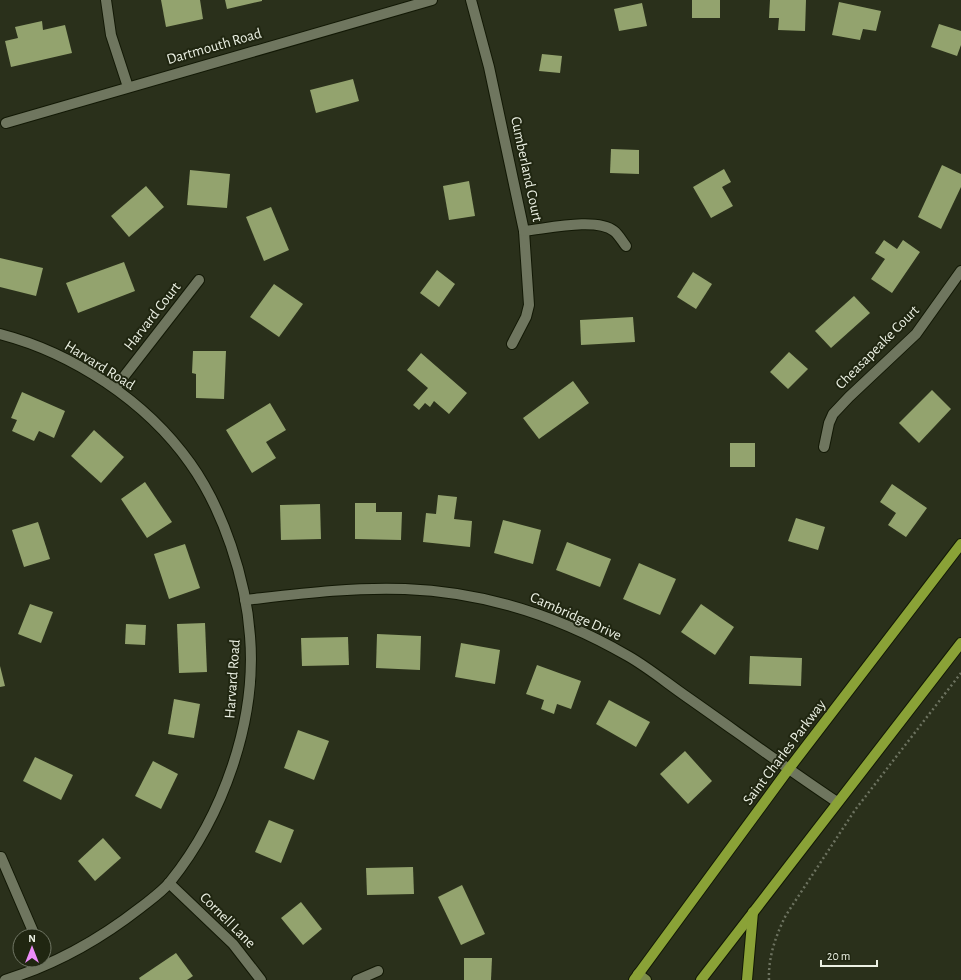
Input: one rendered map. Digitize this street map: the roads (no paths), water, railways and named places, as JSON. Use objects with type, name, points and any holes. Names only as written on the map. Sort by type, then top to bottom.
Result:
[{"type":"main road","name":"Saint Charles Parkway","points":[[640,978],[788,770],[961,544]]},
{"type":"main road","points":[[701,980],[961,643]]},
{"type":"main road","points":[[747,980],[753,911]]},
{"type":"street","points":[[106,0],[111,35],[128,87]]},
{"type":"street","name":"Dartmouth Road","points":[[6,123],[432,0]]},
{"type":"street","name":"Cumberland Court","points":[[471,0],[494,89],[524,231],[529,305],[526,317],[512,344]]},
{"type":"street","points":[[524,231],[570,226],[601,226],[613,231],[626,246]]},
{"type":"street","name":"Cheasapeake Court","points":[[824,447],[827,429],[833,414],[849,396],[916,334],[961,271]]},
{"type":"street","name":"Harvard Court","points":[[115,388],[199,280]]},
{"type":"street","name":"Harvard Road","points":[[0,334],[22,340],[52,353],[77,365],[115,388],[145,413],[171,440],[190,464],[209,495],[222,526],[235,560],[245,600],[250,644],[249,684],[243,729],[218,805],[200,838],[169,883],[111,930],[72,953],[52,959]]},
{"type":"street","name":"Cambridge Drive","points":[[245,600],[351,590],[405,589],[475,597],[519,607],[551,618],[596,638],[630,656],[788,770],[837,802]]},
{"type":"street","points":[[1,857],[32,928]]},
{"type":"street","name":"Cornell Lane","points":[[169,883],[233,944],[261,980]]},
{"type":"street","name":"Harvard Road","points":[[5,980],[29,972],[35,968]]},
{"type":"street","points":[[357,980],[378,972]]}]
